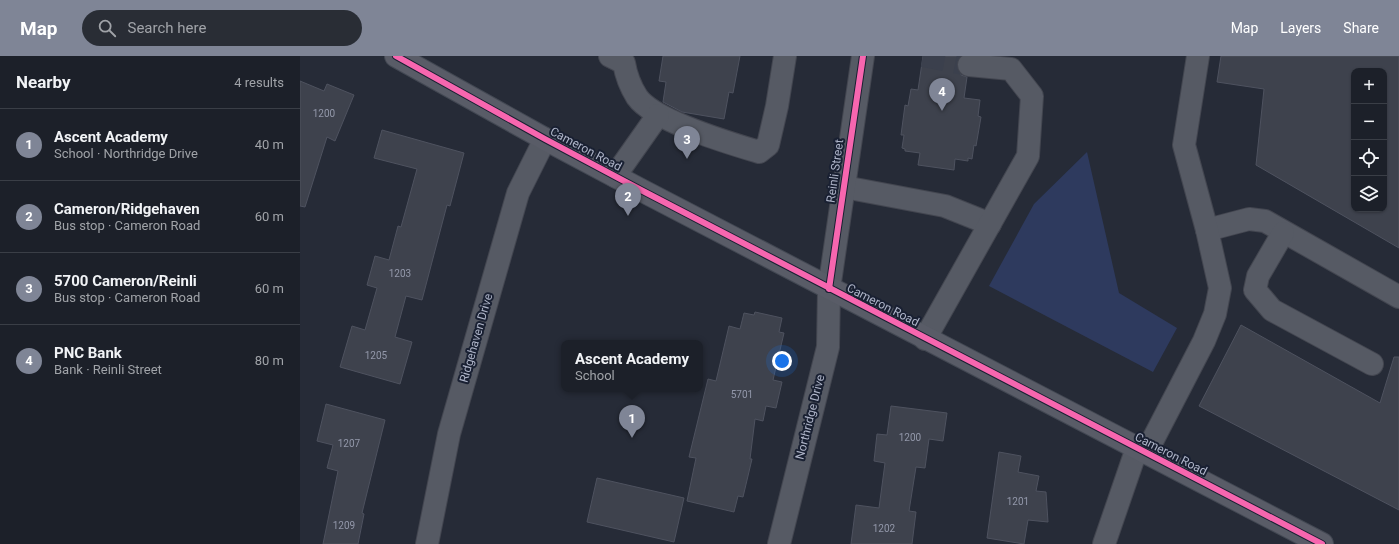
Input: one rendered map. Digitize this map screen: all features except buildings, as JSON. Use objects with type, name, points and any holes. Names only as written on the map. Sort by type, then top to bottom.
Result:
[{"type":"main road","name":"Cameron Road","points":[[396,56],[545,139],[829,289],[1322,544]]},
{"type":"street","points":[[610,56],[624,63],[628,79],[637,98],[658,115],[728,142],[759,152],[768,145],[777,106],[785,56]]},
{"type":"street","name":"Reinli Street","points":[[829,289],[863,56]]},
{"type":"street","points":[[1104,544],[1141,451],[1204,341],[1215,314],[1220,288],[1207,230],[1184,145],[1198,56]]},
{"type":"street","points":[[925,339],[1028,156],[1032,96],[1012,69],[969,65]]},
{"type":"street","points":[[615,176],[658,115]]},
{"type":"street","name":"Ridgehaven Drive","points":[[427,544],[449,434],[518,193],[545,139]]},
{"type":"street","points":[[844,187],[944,206],[990,224]]},
{"type":"street","points":[[1207,230],[1249,219],[1265,222],[1399,297]]},
{"type":"street","points":[[1283,233],[1258,276],[1255,290],[1272,310],[1372,364]]},
{"type":"street","name":"Northridge Drive","points":[[779,544],[828,347],[829,289]]},
{"type":"water","points":[[1087,152],[1119,293],[1177,328],[1153,372],[989,286],[1034,204]]},
{"type":"tunnel","points":[[923,56],[969,65]]},
{"type":"cycle path","points":[[396,56],[545,139],[641,190],[1322,544]]},
{"type":"cycle path","points":[[829,289],[863,56]]},
{"type":"place","name":"PNC Bank","points":[[942,111]]},
{"type":"place","name":"5700 Cameron/Reinli","points":[[687,159]]},
{"type":"place","name":"Cameron/Ridgehaven","points":[[628,216]]},
{"type":"place","name":"Ascent Academy","points":[[632,438]]}]
